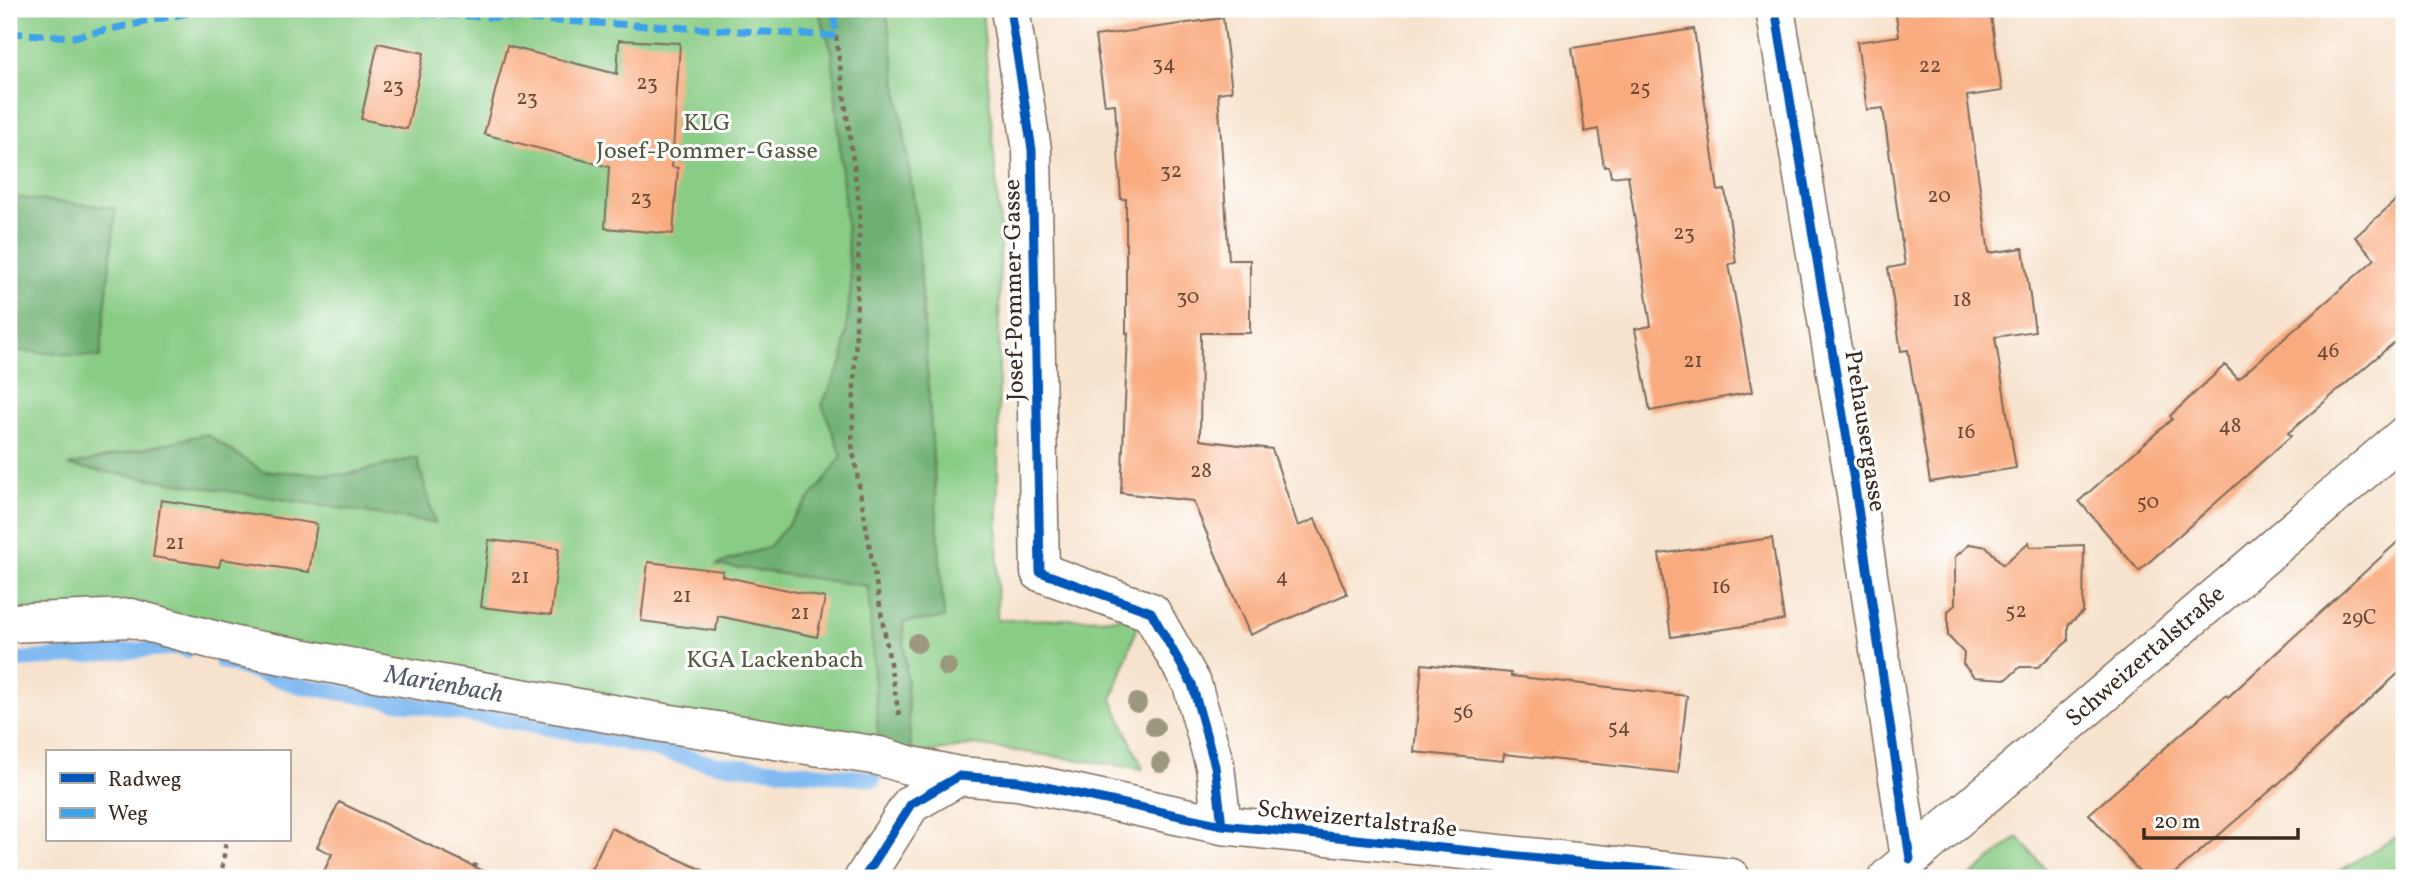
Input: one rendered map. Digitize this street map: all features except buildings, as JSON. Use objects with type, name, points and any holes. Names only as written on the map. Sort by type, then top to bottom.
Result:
[{"type":"street","name":"Josef-Pommer-Gasse","points":[[1010,9],[1032,150],[1040,572],[1152,612],[1192,684],[1215,766],[1222,825]]},
{"type":"street","name":"Prehausergasse","points":[[1775,9],[1849,454],[1899,869]]},
{"type":"street","name":"Schweizertalstraße","points":[[1899,869],[2404,436]]},
{"type":"street","name":"Schweizertalstraße","points":[[9,623],[131,618],[240,647],[650,721],[879,756],[959,776],[1018,780],[1222,825],[1731,878]]},
{"type":"street","points":[[864,878],[911,804],[959,776]]},
{"type":"path","points":[[836,36],[860,211],[852,445],[908,765]]},
{"type":"path","points":[[221,878],[226,842]]},
{"type":"path","points":[[472,878],[476,861]]},
{"type":"green space","points":[[9,9],[818,9],[832,51],[851,284],[843,361],[822,404],[842,456],[769,547],[718,564],[868,586],[879,747],[129,628],[9,630],[9,350],[100,357],[116,208],[9,197]],"holes":[[[206,434],[262,471],[344,475],[417,458],[435,523],[70,466]]]},
{"type":"green space","points":[[818,9],[886,9],[917,224],[944,618],[903,622],[911,755],[879,747],[868,586],[716,565],[769,547],[842,456],[822,404],[843,361],[851,284],[832,51]]},
{"type":"green space","points":[[886,9],[982,9],[1000,226],[997,620],[1140,618],[1112,700],[1143,769],[975,745],[911,755],[903,622],[944,617],[917,224]]},
{"type":"green space","points":[[9,197],[116,208],[100,357],[9,350]]},
{"type":"green space","points":[[206,434],[262,471],[344,475],[417,458],[435,523],[68,466]]},
{"type":"green space","points":[[2404,832],[2404,878],[2328,878]]},
{"type":"green space","points":[[2018,837],[2053,878],[1968,878]]},
{"type":"waterway","name":"Marienbach","points":[[9,661],[178,647],[187,650]]},
{"type":"waterway","name":"Marienbach","points":[[222,661],[297,685],[591,735],[716,764],[873,779]]},
{"type":"marked path","points":[[9,33],[73,37],[207,9]]},
{"type":"marked path","points":[[339,9],[836,36],[833,9]]},
{"type":"cycle path","points":[[1010,9],[1032,150],[1040,572],[1151,612],[1192,684],[1215,766],[1222,825]]},
{"type":"cycle path","points":[[1775,9],[1854,481],[1910,859]]},
{"type":"cycle path","points":[[864,878],[911,804],[959,776],[1018,781],[1222,825],[1731,878]]},
{"type":"park label","name":"KLG Josef-Pommer-Gasse","points":[[707,138]]},
{"type":"park label","name":"KGA Lackenbach","points":[[775,661]]}]
